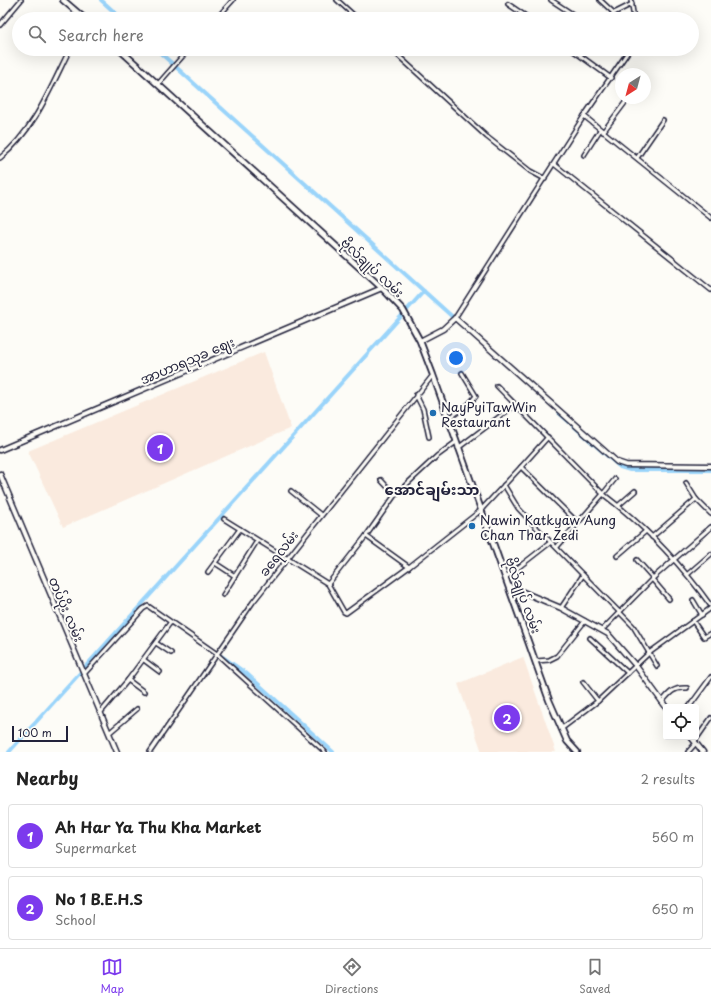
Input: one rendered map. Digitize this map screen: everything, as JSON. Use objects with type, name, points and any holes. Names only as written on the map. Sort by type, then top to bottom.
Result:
[{"type":"main road","points":[[63,0],[77,12]]},
{"type":"main road","name":"ဗိုလ်ချုပ် လမ်း","points":[[127,56],[382,288],[403,310],[406,318],[420,341],[433,374],[480,511],[562,729],[567,741],[577,752]]},
{"type":"street","points":[[1,23],[21,0]]},
{"type":"street","points":[[222,12],[233,0]]},
{"type":"street","points":[[337,0],[350,12]]},
{"type":"street","points":[[552,0],[570,12]]},
{"type":"street","points":[[600,0],[613,12]]},
{"type":"street","points":[[616,12],[631,2],[633,12]]},
{"type":"street","points":[[508,4],[520,12]]},
{"type":"street","points":[[0,158],[18,143],[29,127],[66,56]]},
{"type":"street","points":[[158,84],[183,56]]},
{"type":"street","points":[[400,56],[487,137],[530,171],[545,179]]},
{"type":"street","points":[[581,56],[611,78]]},
{"type":"street","points":[[420,341],[443,330],[455,319],[584,116],[625,56]]},
{"type":"street","points":[[584,155],[624,104]]},
{"type":"street","points":[[584,116],[711,218]]},
{"type":"street","points":[[637,158],[663,120]]},
{"type":"street","points":[[554,164],[711,290]]},
{"type":"street","name":"အာဟာရသုခ ဈေး","points":[[0,450],[382,288]]},
{"type":"street","points":[[455,319],[616,462],[626,466],[711,466]]},
{"type":"street","points":[[448,419],[469,404],[476,396],[462,373]]},
{"type":"street","name":"ခရေလမ်း","points":[[150,752],[217,654],[287,558],[433,374]]},
{"type":"street","points":[[497,386],[603,494],[619,506],[646,531],[688,574],[711,607],[649,653],[598,701],[562,729]]},
{"type":"street","points":[[416,395],[423,409],[428,437]]},
{"type":"street","points":[[458,448],[515,405]]},
{"type":"street","points":[[224,519],[328,584],[346,613],[409,567],[480,511],[548,437]]},
{"type":"street","points":[[328,584],[366,536],[394,495],[437,456],[456,442]]},
{"type":"street","points":[[521,467],[578,523]]},
{"type":"street","name":"တပ်ပိုး လမ်း","points":[[0,474],[101,712],[116,752]]},
{"type":"street","points":[[557,548],[615,479]]},
{"type":"street","points":[[381,480],[394,495]]},
{"type":"street","points":[[686,483],[696,499],[711,514]]},
{"type":"street","points":[[504,485],[518,508],[634,626],[657,666]]},
{"type":"street","points":[[292,491],[321,514]]},
{"type":"street","points":[[619,506],[635,491]]},
{"type":"street","points":[[652,537],[696,499]]},
{"type":"street","points":[[602,630],[673,559],[711,527]]},
{"type":"street","points":[[208,572],[240,529]]},
{"type":"street","points":[[617,556],[646,531]]},
{"type":"street","points":[[366,536],[409,567]]},
{"type":"street","points":[[223,595],[257,541]]},
{"type":"street","points":[[506,577],[551,542]]},
{"type":"street","points":[[688,574],[711,554]]},
{"type":"street","points":[[637,560],[669,598]]},
{"type":"street","points":[[215,563],[235,576]]},
{"type":"street","points":[[561,608],[583,575]]},
{"type":"street","points":[[509,586],[561,608],[602,630],[636,666],[662,702],[672,690],[678,687],[687,688]]},
{"type":"street","points":[[693,600],[702,615]]},
{"type":"street","points":[[84,674],[145,607],[148,606],[170,623],[217,654],[324,752]]},
{"type":"street","points":[[692,608],[696,606]]},
{"type":"street","points":[[536,661],[549,660],[557,656],[585,621]]},
{"type":"street","points":[[693,621],[704,637],[711,633]]},
{"type":"street","points":[[101,712],[144,660],[170,623]]},
{"type":"street","points":[[590,638],[628,673]]},
{"type":"street","points":[[156,643],[171,653]]},
{"type":"street","points":[[144,660],[160,672]]},
{"type":"street","points":[[691,704],[711,677]]},
{"type":"street","points":[[128,680],[144,692]]},
{"type":"street","points":[[583,682],[598,701]]},
{"type":"street","points":[[109,733],[137,709]]},
{"type":"street","points":[[699,734],[711,718]]},
{"type":"street","points":[[688,752],[694,740],[703,752]]},
{"type":"shaded area","points":[[264,352],[291,428],[63,527],[28,451]]},
{"type":"shaded area","points":[[523,657],[556,752],[482,752],[458,684]]},
{"type":"waterway","points":[[101,0],[114,12]]},
{"type":"waterway","points":[[164,56],[457,321]]},
{"type":"waterway","points":[[86,666],[424,291]]},
{"type":"waterway","points":[[558,412],[620,467],[630,470],[711,470]]},
{"type":"waterway","points":[[221,656],[247,674],[333,752]]},
{"type":"waterway","points":[[9,752],[80,673]]},
{"type":"place","name":"NayPyiTawWin Restaurant","points":[[433,413]]},
{"type":"place","name":"Ah Har Ya Thu Kha Market","points":[[160,448]]},
{"type":"place","name":"Nawin Katkyaw Aung Chan Thar Zedi","points":[[472,526]]},
{"type":"place","name":"No 1 B.E.H.S","points":[[507,718]]},
{"type":"district","name":"အောင်ချမ်းသာ","points":[[432,488]]}]
